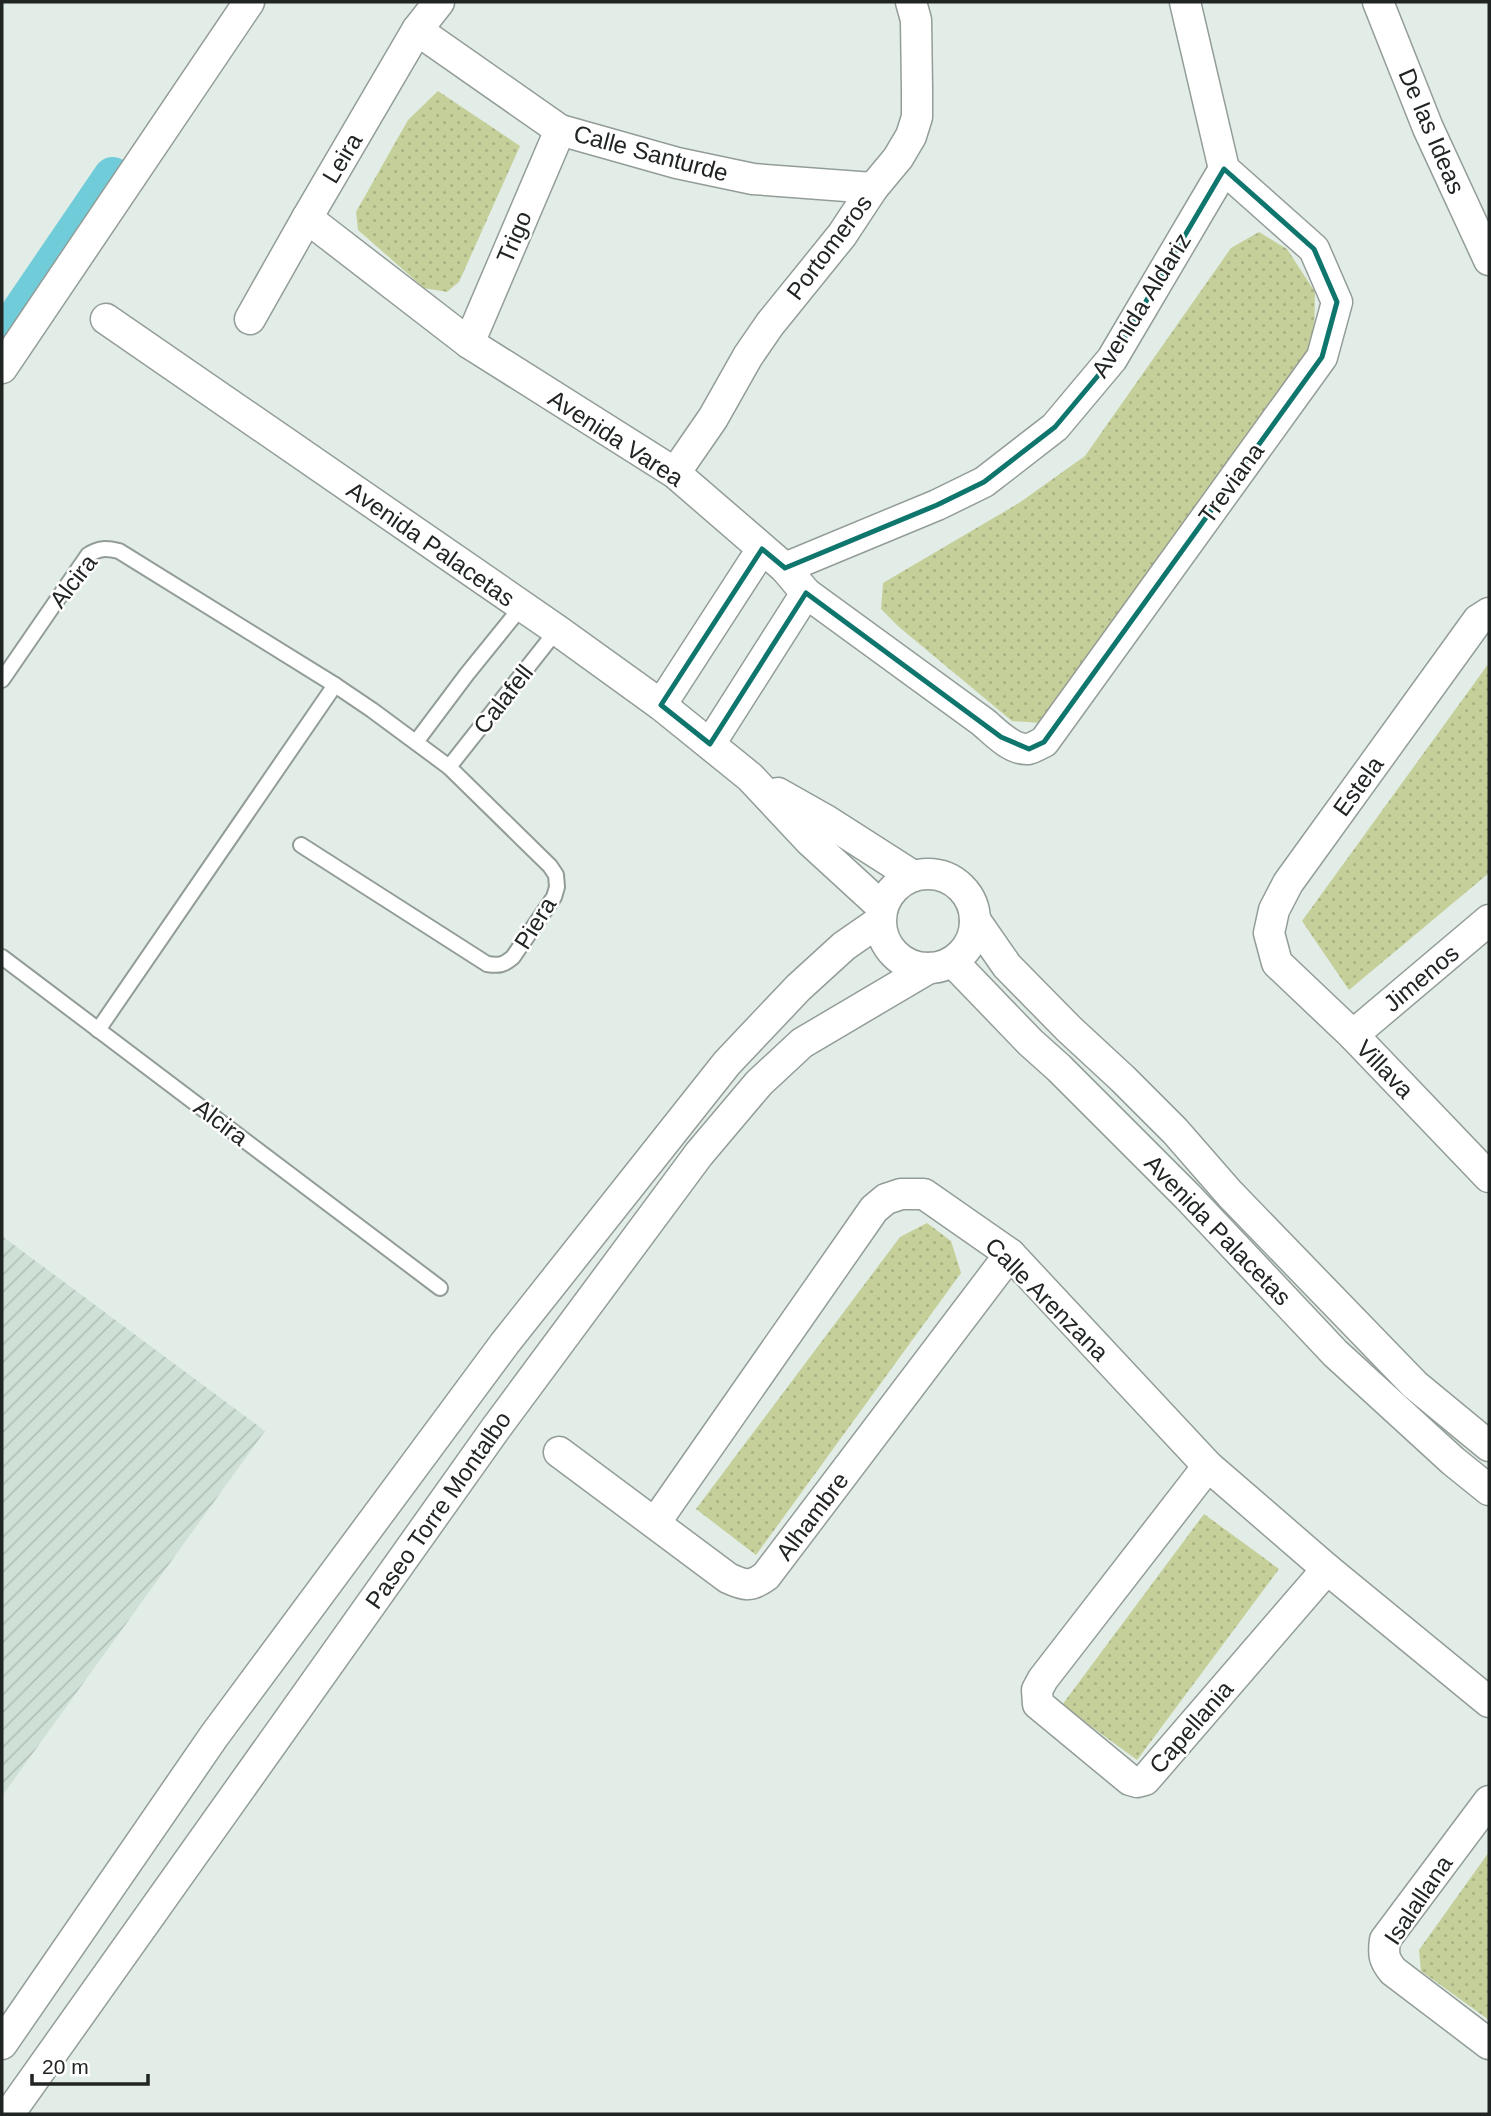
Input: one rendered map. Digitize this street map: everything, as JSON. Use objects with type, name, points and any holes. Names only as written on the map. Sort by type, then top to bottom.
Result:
[{"type":"street","points":[[2,368],[249,2]]},
{"type":"street","name":"Leira","points":[[250,318],[417,30],[439,2]]},
{"type":"street","name":"Portomeros","points":[[675,473],[713,418],[748,356],[842,235],[911,136],[917,117],[916,20],[911,2]]},
{"type":"street","points":[[1185,2],[1224,169]]},
{"type":"street","name":"De las Ideas","points":[[1378,2],[1428,128],[1489,260]]},
{"type":"street","name":"Calle Santurde","points":[[417,30],[561,130],[677,163],[753,179],[873,188]]},
{"type":"street","name":"Trigo","points":[[468,343],[561,130]]},
{"type":"street","name":"Avenida Aldariz","points":[[785,568],[937,505],[984,482],[1055,427],[1112,359],[1224,169]]},
{"type":"street","name":"Treviana","points":[[983,722],[1016,746],[1029,749],[1044,741],[1322,357],[1337,302],[1314,248],[1224,169]]},
{"type":"street","name":"Avenida Varea","points":[[307,218],[468,343],[675,473],[785,568],[806,593],[983,722]]},
{"type":"street","name":"Avenida Palacetas","points":[[106,319],[557,630],[661,705],[750,777],[881,914]]},
{"type":"street","points":[[661,705],[762,549]]},
{"type":"street","points":[[710,744],[806,593]]},
{"type":"street","name":"Estela","points":[[1277,963],[1269,933],[1274,910],[1288,883],[1484,616]]},
{"type":"street","name":"Avenida Palacetas","points":[[750,777],[824,819],[913,876]]},
{"type":"street","points":[[927,872],[951,878],[969,896],[974,908],[975,920],[970,944],[941,965],[905,962],[895,955],[881,933],[881,914],[891,889],[913,876],[927,872]]},
{"type":"street","name":"Paseo Torre Montalbo","points":[[2,2045],[214,1737],[505,1343],[727,1063],[798,988],[881,914]]},
{"type":"street","name":"Avenida Palacetas","points":[[975,920],[1007,966],[1175,1131],[1230,1194],[1415,1385],[1489,1446]]},
{"type":"street","name":"Jimenos","points":[[1353,1035],[1489,920]]},
{"type":"street","name":"Villava","points":[[1277,963],[1353,1035],[1489,1177]]},
{"type":"street","name":"Avenida Palacetas","points":[[941,965],[1059,1068],[1188,1197],[1335,1353],[1453,1461],[1489,1490]]},
{"type":"street","name":"Paseo Torre Montalbo","points":[[9,2114],[495,1428],[699,1154],[759,1083],[802,1043],[941,965]]},
{"type":"street","name":"Calle Arenzana","points":[[655,1523],[874,1209],[886,1199],[901,1194],[923,1194],[1010,1254],[1208,1466],[1327,1569],[1489,1702]]},
{"type":"street","name":"Alhambre","points":[[559,1452],[728,1578],[740,1583],[755,1584],[766,1576],[1010,1254]]},
{"type":"street","name":"Capellania","points":[[1208,1466],[1043,1679],[1037,1690],[1038,1704],[1130,1780],[1145,1780],[1327,1569]]},
{"type":"street","name":"Isalallana","points":[[1489,1801],[1385,1940],[1383,1953],[1384,1960],[1393,1971],[1489,2043]]},
{"type":"lane","name":"Alcira","points":[[2,680],[88,555],[98,549],[109,548],[140,563],[335,685],[416,741]]},
{"type":"lane","name":"Calafell","points":[[416,741],[522,606]]},
{"type":"lane","name":"Calafell","points":[[449,767],[557,630]]},
{"type":"lane","points":[[98,1030],[335,685]]},
{"type":"lane","name":"Piera","points":[[301,845],[487,964],[505,965],[554,897],[556,876],[542,856],[449,767],[416,741]]},
{"type":"lane","name":"Alcira","points":[[2,957],[440,1288]]},
{"type":"highlighted area","points":[[1224,169],[1314,249],[1337,302],[1322,357],[1044,742],[1029,749],[1001,737],[806,593],[710,744],[661,705],[762,549],[785,568],[937,505],[984,482],[1055,427],[1112,359]]},
{"type":"shaded area","points":[[2,1236],[265,1431],[2,1796]]},
{"type":"green space","points":[[438,91],[520,146],[459,282],[447,292],[424,288],[358,230],[356,212],[408,120]]},
{"type":"green space","points":[[1259,232],[1287,249],[1315,292],[1314,342],[1040,723],[1012,721],[881,609],[883,583],[1019,503],[1085,456],[1231,248]]},
{"type":"green space","points":[[1489,663],[1489,873],[1349,990],[1302,921]]},
{"type":"green space","points":[[927,1223],[951,1241],[961,1273],[756,1555],[696,1509],[900,1237]]},
{"type":"green space","points":[[1204,1514],[1279,1569],[1137,1760],[1062,1705]]},
{"type":"green space","points":[[1489,1852],[1489,2020],[1421,1971],[1419,1950]]},
{"type":"waterway","points":[[2,340],[113,177]]}]
